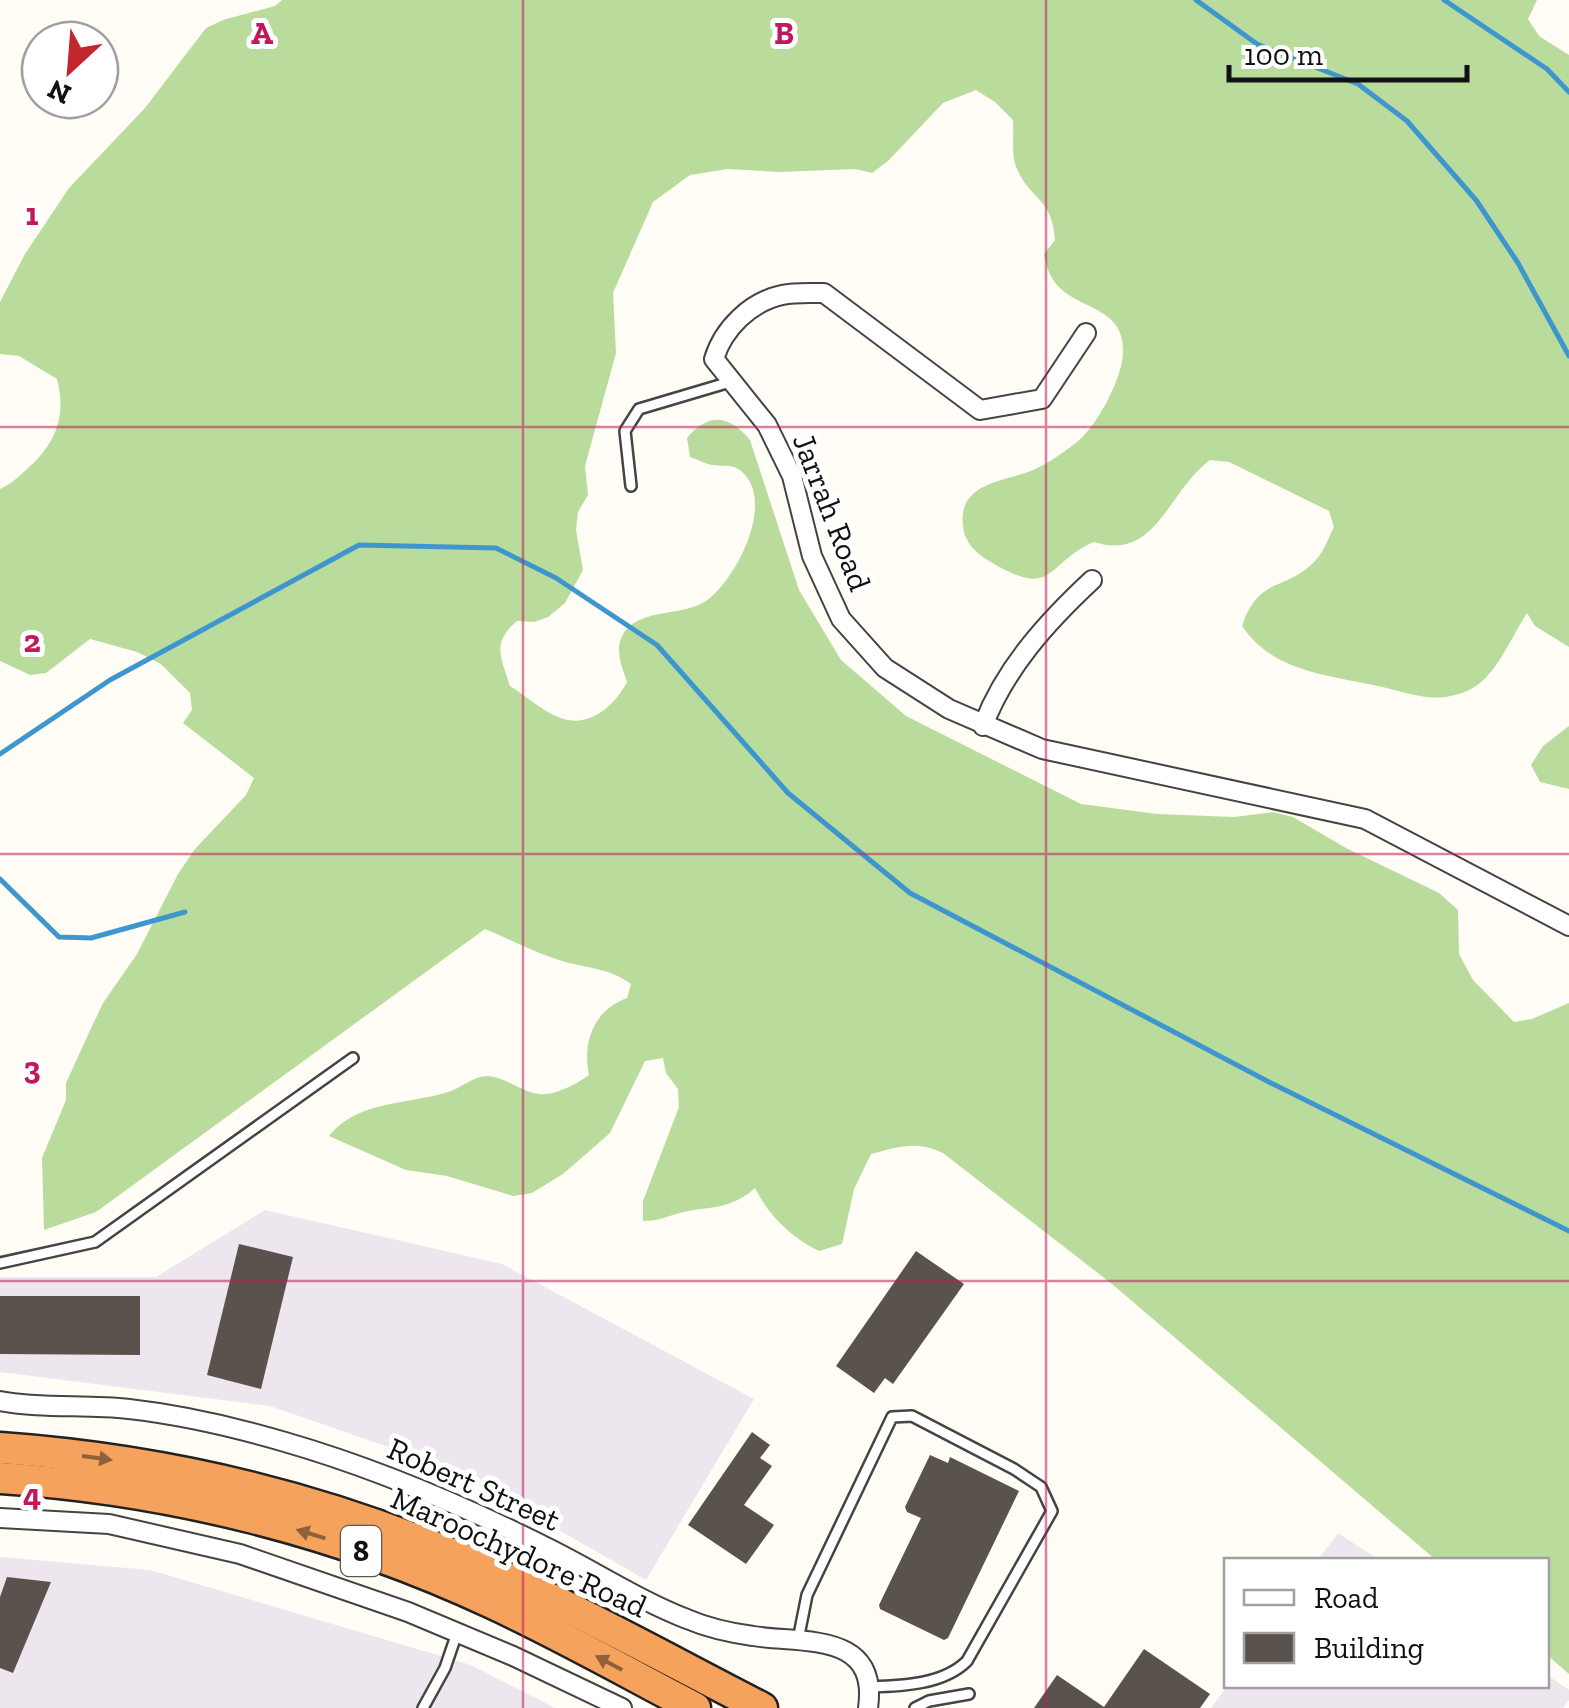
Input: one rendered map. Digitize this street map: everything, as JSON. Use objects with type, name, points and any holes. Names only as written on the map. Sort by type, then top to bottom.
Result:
[{"type":"highway","name":"Maroochydore Road","points":[[0,1448],[107,1459],[203,1475],[257,1487],[356,1518],[486,1569],[762,1708]]},
{"type":"highway","name":"Maroochydore Road","points":[[0,1478],[122,1491],[194,1504],[345,1545],[493,1603],[696,1708]]},
{"type":"street","name":"Jarrah Road","points":[[1086,334],[1042,399],[980,410],[824,292],[779,295],[734,320],[719,341],[714,360],[767,425],[792,476],[812,556],[841,619],[885,668],[948,709],[1042,749],[1365,819],[1569,926]]},
{"type":"street","points":[[983,726],[993,700],[1044,625],[1092,580]]},
{"type":"street","name":"Robert Street","points":[[0,1401],[130,1409],[186,1418],[287,1443],[357,1466],[543,1545],[646,1602],[694,1622],[754,1636],[825,1642],[845,1650],[859,1664],[869,1687]]},
{"type":"street","points":[[0,1518],[109,1524],[199,1542],[324,1582],[457,1632],[620,1708]]},
{"type":"street","points":[[868,1708],[869,1687]]},
{"type":"lane","points":[[630,486],[624,431],[639,409],[730,382]]},
{"type":"lane","points":[[0,1263],[95,1242],[353,1058]]},
{"type":"lane","points":[[798,1640],[808,1596],[892,1417],[912,1416],[1042,1487],[1052,1511],[968,1661],[932,1679],[869,1687]]},
{"type":"lane","points":[[423,1708],[457,1632]]},
{"type":"lane","points":[[914,1708],[929,1701],[969,1694]]},
{"type":"shaded area","points":[[265,1210],[502,1264],[754,1399],[646,1580],[452,1469],[270,1406],[0,1372],[0,1277],[156,1277]]},
{"type":"shaded area","points":[[1338,1533],[1376,1558],[1319,1558]]},
{"type":"shaded area","points":[[0,1557],[150,1570],[471,1665],[555,1708],[0,1708]]},
{"type":"shaded area","points":[[1549,1676],[1569,1690],[1569,1700],[1563,1708],[1211,1708],[1226,1688],[1549,1688]]},
{"type":"green space","points":[[282,0],[1537,0],[1528,19],[1539,36],[1569,55],[1569,647],[1535,626],[1527,613],[1486,678],[1467,691],[1444,697],[1321,674],[1285,662],[1269,653],[1242,626],[1256,599],[1317,559],[1334,527],[1329,511],[1229,462],[1210,460],[1147,533],[1115,546],[1094,542],[1047,575],[1026,578],[1011,573],[975,550],[964,531],[963,512],[973,494],[992,483],[1038,468],[1077,442],[1107,402],[1123,355],[1118,328],[1111,319],[1070,296],[1051,276],[1044,254],[1055,240],[1053,226],[1045,207],[1017,169],[1013,120],[976,90],[943,103],[872,173],[855,169],[728,169],[690,175],[653,202],[613,293],[616,353],[585,466],[588,495],[578,512],[576,530],[583,570],[565,603],[548,617],[534,622],[517,621],[504,636],[500,651],[510,686],[564,719],[593,717],[616,698],[627,682],[619,649],[626,630],[642,619],[706,601],[718,591],[740,559],[754,520],[751,484],[734,467],[690,457],[687,438],[703,424],[727,422],[750,440],[799,590],[841,660],[906,716],[1081,804],[1157,814],[1234,817],[1273,812],[1293,817],[1346,848],[1439,893],[1458,910],[1459,954],[1473,980],[1514,1022],[1532,1019],[1569,1003],[1569,1674],[1549,1657],[1549,1558],[1434,1558],[1112,1284],[934,1149],[899,1147],[871,1154],[854,1189],[842,1244],[819,1251],[782,1225],[755,1188],[726,1204],[643,1221],[643,1201],[679,1107],[678,1089],[666,1073],[663,1058],[645,1061],[610,1133],[563,1174],[532,1193],[513,1196],[447,1176],[406,1170],[329,1136],[341,1124],[370,1109],[451,1091],[482,1076],[545,1094],[565,1089],[589,1075],[587,1051],[593,1029],[606,1010],[627,998],[631,984],[609,973],[548,956],[485,929],[96,1212],[44,1230],[42,1158],[66,1100],[66,1083],[87,1037],[103,1003],[137,954],[178,874],[195,849],[246,795],[254,778],[183,723],[192,710],[190,693],[161,664],[137,652],[90,639],[46,673],[30,675],[0,661],[0,489],[36,460],[51,440],[59,418],[60,393],[57,379],[19,356],[0,354],[0,302],[25,254],[69,188],[145,108],[206,28],[275,6]]},
{"type":"green space","points":[[1569,726],[1569,789],[1540,782],[1531,765],[1543,746]]},
{"type":"building","points":[[239,1244],[293,1257],[261,1389],[207,1375]]},
{"type":"building","points":[[916,1251],[964,1284],[893,1384],[885,1378],[874,1393],[836,1366]]},
{"type":"building","points":[[0,1296],[140,1296],[140,1355],[0,1354]]},
{"type":"building","points":[[752,1432],[770,1445],[760,1458],[772,1466],[744,1505],[774,1525],[746,1564],[688,1525]]},
{"type":"building","points":[[930,1455],[948,1463],[950,1457],[1019,1491],[944,1640],[880,1609],[879,1605],[921,1518],[905,1507]]},
{"type":"building","points":[[7,1577],[51,1582],[13,1673],[0,1668],[0,1597]]},
{"type":"building","points":[[1144,1649],[1210,1694],[1200,1708],[1034,1708],[1057,1675],[1104,1707]]},
{"type":"waterway","points":[[1196,0],[1257,44],[1358,84],[1407,121],[1476,200],[1518,263],[1569,356]]},
{"type":"waterway","points":[[1444,0],[1547,69],[1569,92]]},
{"type":"waterway","points":[[0,754],[110,680],[359,545],[496,548],[556,578],[657,645],[788,793],[910,893],[1271,1083],[1569,1231]]},
{"type":"waterway","points":[[0,879],[59,937],[91,938],[185,912]]}]
